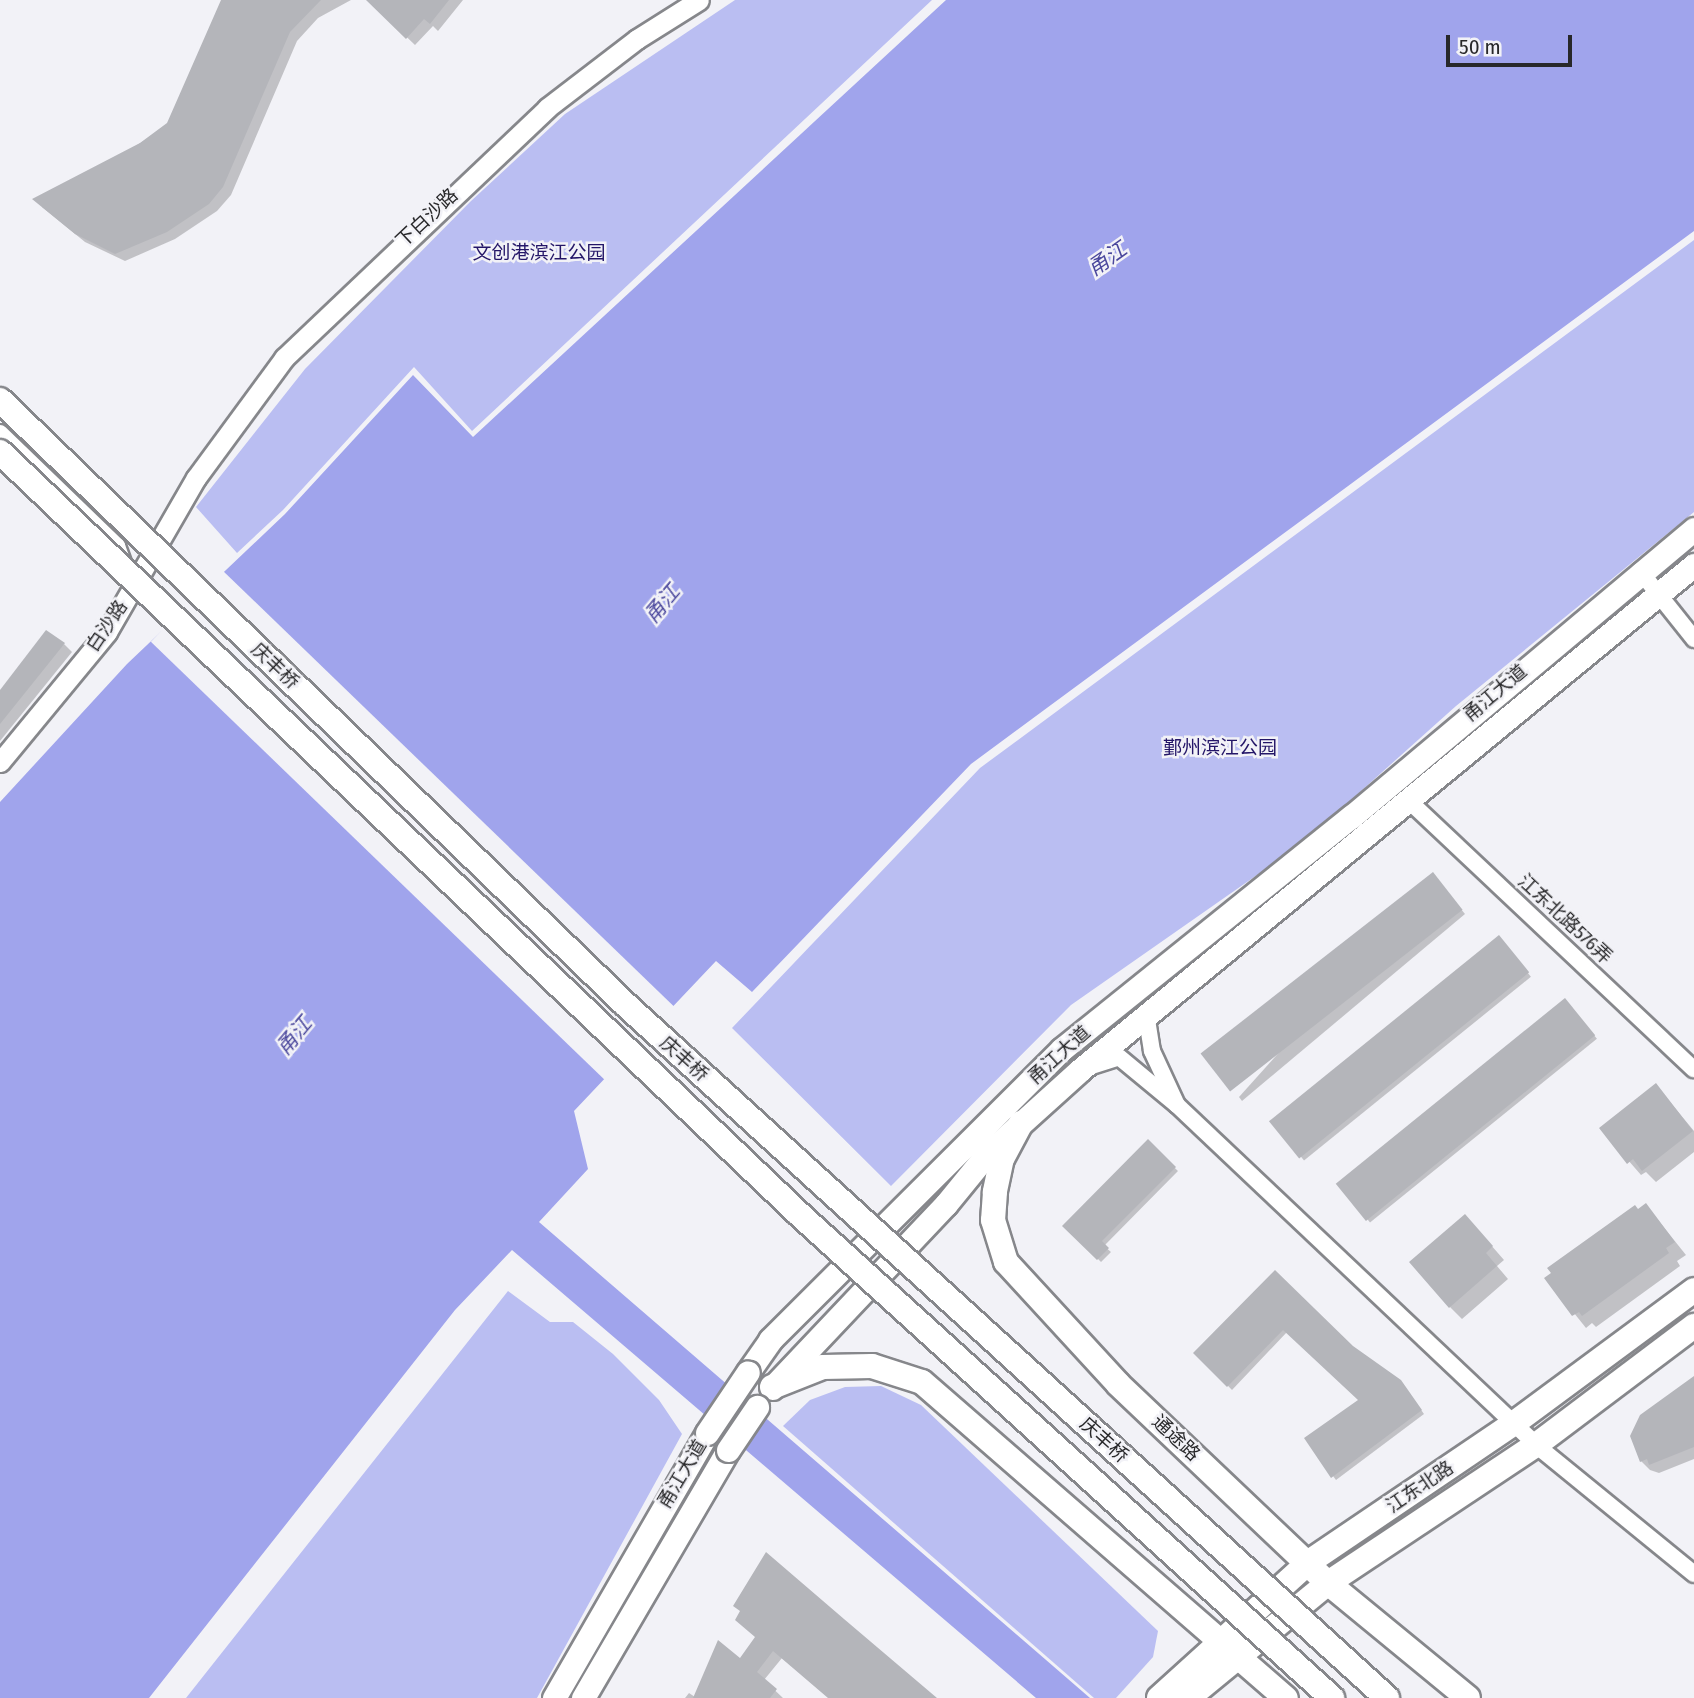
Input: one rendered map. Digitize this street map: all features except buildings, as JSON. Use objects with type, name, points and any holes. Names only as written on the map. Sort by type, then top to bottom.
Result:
[{"type":"main road","name":"庆丰桥","points":[[0,400],[626,1006],[1387,1698]]},
{"type":"main road","name":"庆丰桥","points":[[0,452],[790,1206],[1332,1698]]},
{"type":"main road","name":"甬江大道","points":[[554,1698],[707,1433],[770,1340],[1062,1049],[1351,817],[1640,571],[1694,529]]},
{"type":"main road","name":"甬江大道","points":[[583,1698],[727,1451],[757,1407],[772,1387],[946,1203],[986,1155],[1146,1015],[1694,565]]},
{"type":"main road","name":"通途路","points":[[1021,1123],[1002,1158],[995,1192],[993,1220],[1006,1262],[1118,1384],[1310,1562],[1328,1583],[1468,1698]]},
{"type":"main road","name":"江东北路","points":[[1188,1698],[1227,1649],[1310,1562],[1513,1424],[1694,1290]]},
{"type":"main road","name":"江东北路","points":[[1161,1696],[1227,1649],[1536,1445],[1694,1326]]},
{"type":"main road","points":[[772,1387],[822,1367],[872,1366],[922,1382],[999,1445],[1227,1649],[1286,1698]]},
{"type":"street","name":"下白沙路","points":[[196,478],[284,358],[406,237],[547,108],[637,39],[699,0]]},
{"type":"street","points":[[0,433],[117,546],[127,584],[122,606]]},
{"type":"street","name":"白沙路","points":[[0,762],[107,632],[196,478]]},
{"type":"street","points":[[1640,571],[1656,595],[1694,639]]},
{"type":"street","name":"江东北路576弄","points":[[1407,799],[1694,1069]]},
{"type":"street","points":[[1146,1015],[1152,1051],[1177,1105]]},
{"type":"street","points":[[1080,1070],[1119,1057],[1177,1105],[1536,1445],[1694,1574]]},
{"type":"green space","name":"文创港滨江公园","points":[[735,0],[932,0],[472,431],[414,367],[283,510],[237,553],[196,507],[305,369],[471,201],[565,114]]},
{"type":"green space","name":"鄞州滨江公园","points":[[1694,240],[1694,512],[1456,706],[1304,842],[1071,1005],[891,1186],[732,1028],[980,768]]},
{"type":"green space","points":[[508,1291],[550,1322],[573,1322],[613,1354],[659,1400],[682,1434],[537,1698],[186,1698]]},
{"type":"green space","points":[[881,1386],[921,1405],[1158,1631],[1153,1657],[1116,1698],[1094,1698],[783,1426],[810,1400],[845,1387]]},
{"type":"water","name":"甬江","points":[[946,0],[1694,0],[1694,231],[971,764],[752,992],[716,961],[574,1111],[588,1169],[539,1222],[1090,1698],[1036,1698],[512,1250],[455,1310],[149,1698],[0,1698],[0,802],[127,664],[285,514],[413,375],[473,437]]},
{"type":"pier","points":[[221,569],[676,1009],[606,1081],[151,642]]}]
